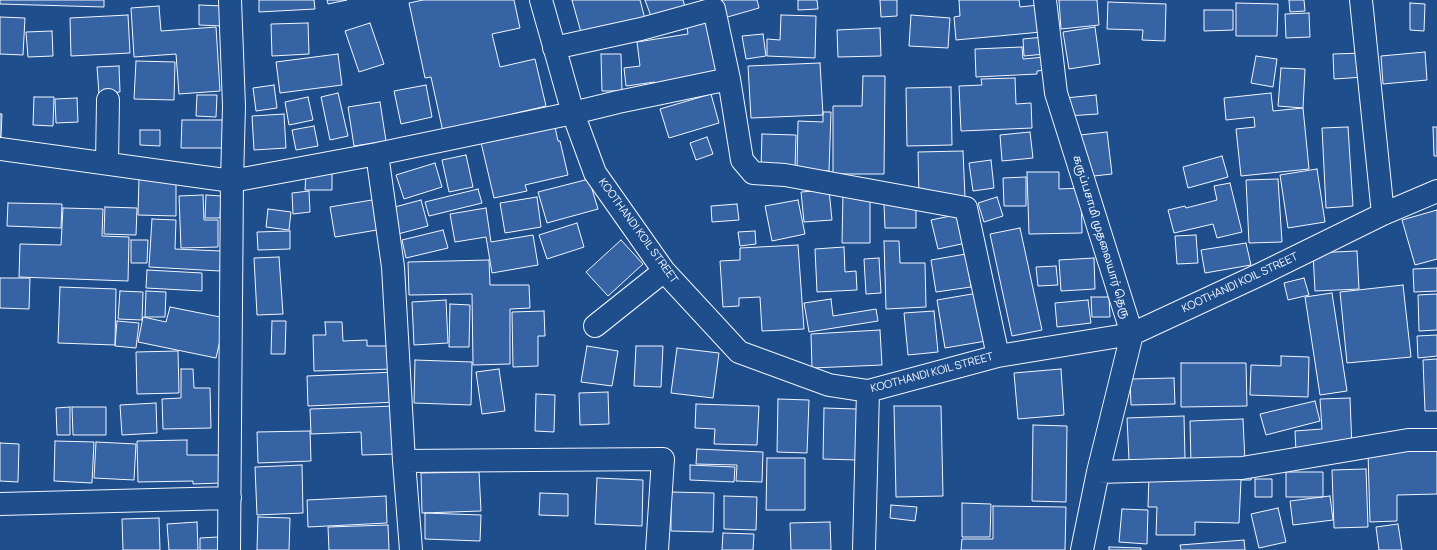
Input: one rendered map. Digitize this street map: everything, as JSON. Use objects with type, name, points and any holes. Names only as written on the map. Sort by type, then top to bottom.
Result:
[{"type":"street","points":[[229,550],[234,106],[230,0]]},
{"type":"street","name":"KOOTHANDI KOIL STREET","points":[[541,0],[573,113],[595,173],[664,271],[739,352],[829,385],[868,391],[998,356],[1132,334],[1261,274],[1383,214],[1437,191]]},
{"type":"street","name":"கருப்பசாமி முதலையார் தெரு","points":[[1046,0],[1056,93],[1132,334],[1098,472],[1082,550]]},
{"type":"street","points":[[1361,0],[1383,214]]},
{"type":"street","points":[[554,48],[641,29],[713,4],[729,79],[742,160],[753,173],[785,175],[966,208],[998,356]]},
{"type":"street","points":[[0,149],[232,181],[377,154],[729,79]]},
{"type":"street","points":[[107,163],[108,100]]},
{"type":"street","points":[[377,154],[393,267],[404,461],[411,550]]},
{"type":"street","points":[[595,326],[664,271]]},
{"type":"street","points":[[864,550],[868,391]]},
{"type":"street","points":[[1098,472],[1242,468],[1408,440],[1437,440]]},
{"type":"street","points":[[404,461],[663,459],[657,550]]},
{"type":"street","points":[[0,504],[230,498]]},
{"type":"building","points":[[0,0],[104,0],[104,7],[0,4]]},
{"type":"building","points":[[259,0],[314,0],[315,9],[259,12]]},
{"type":"building","points":[[327,0],[347,0],[328,4]]},
{"type":"building","points":[[423,0],[514,0],[520,28],[492,34],[500,67],[535,59],[546,106],[512,114],[512,117],[443,132],[431,77],[425,78],[409,3]]},
{"type":"building","points":[[572,0],[640,0],[645,19],[582,36]]},
{"type":"building","points":[[645,0],[683,0],[685,7],[652,19]]},
{"type":"building","points":[[720,0],[757,0],[759,8],[724,18]]},
{"type":"building","points":[[798,0],[817,0],[818,9],[798,10]]},
{"type":"building","points":[[880,0],[897,0],[897,16],[881,17]]},
{"type":"building","points":[[959,0],[1019,0],[1020,7],[1038,5],[1041,32],[956,40],[954,17],[960,16]]},
{"type":"building","points":[[1059,0],[1097,0],[1099,25],[1061,29]]},
{"type":"building","points":[[1289,0],[1304,0],[1305,11],[1290,12]]},
{"type":"building","points":[[1108,2],[1166,4],[1165,41],[1142,40],[1143,30],[1107,29]]},
{"type":"building","points":[[1236,3],[1278,4],[1277,36],[1236,36]]},
{"type":"building","points":[[1410,3],[1425,4],[1424,31],[1410,30]]},
{"type":"building","points":[[199,5],[223,6],[222,26],[199,25]]},
{"type":"building","points":[[159,6],[161,31],[216,27],[220,91],[179,94],[176,54],[134,57],[131,8]]},
{"type":"building","points":[[1204,10],[1233,10],[1233,30],[1204,31]]},
{"type":"building","points":[[1309,13],[1310,37],[1286,38],[1285,14]]},
{"type":"building","points":[[128,15],[130,53],[71,56],[70,18]]},
{"type":"building","points":[[781,15],[816,16],[815,58],[767,56],[767,39],[780,40]]},
{"type":"building","points":[[911,15],[950,18],[948,48],[909,46]]},
{"type":"building","points":[[711,16],[720,76],[656,86],[655,82],[626,86],[624,68],[640,66],[637,42],[688,34],[686,20]]},
{"type":"building","points":[[0,17],[25,18],[23,55],[0,54]]},
{"type":"building","points":[[308,23],[309,54],[272,56],[271,24]]},
{"type":"building","points":[[370,23],[384,64],[359,72],[345,31]]},
{"type":"building","points":[[1095,27],[1100,64],[1069,69],[1063,32]]},
{"type":"building","points":[[880,28],[881,56],[838,57],[837,30]]},
{"type":"building","points":[[52,31],[53,56],[28,57],[26,32]]},
{"type":"building","points":[[763,34],[766,56],[746,59],[742,36]]},
{"type":"building","points":[[1044,37],[1045,54],[1024,56],[1023,39]]},
{"type":"building","points":[[1022,47],[1023,59],[1045,57],[1046,70],[1037,71],[1037,74],[976,77],[975,49]]},
{"type":"building","points":[[1425,52],[1427,80],[1383,84],[1381,56]]},
{"type":"building","points":[[1363,53],[1364,77],[1334,79],[1333,54]]},
{"type":"building","points":[[338,54],[342,85],[280,93],[276,62]]},
{"type":"building","points":[[601,54],[621,54],[622,91],[602,91]]},
{"type":"building","points":[[1256,56],[1277,59],[1273,87],[1251,83]]},
{"type":"building","points":[[136,61],[175,62],[174,100],[134,99]]},
{"type":"building","points":[[820,63],[823,115],[751,118],[748,66]]},
{"type":"building","points":[[119,66],[120,92],[99,94],[97,67]]},
{"type":"building","points":[[1281,68],[1305,69],[1303,108],[1278,106]]},
{"type":"building","points":[[863,76],[885,76],[884,174],[833,174],[833,106],[862,106]]},
{"type":"building","points":[[1015,78],[1016,104],[1031,103],[1032,128],[961,131],[959,86],[982,85],[981,79]]},
{"type":"building","points":[[274,85],[277,108],[256,111],[253,88]]},
{"type":"building","points":[[426,85],[432,117],[401,124],[394,91]]},
{"type":"building","points":[[951,87],[952,145],[907,146],[906,88]]},
{"type":"building","points":[[338,93],[348,136],[330,140],[321,97]]},
{"type":"building","points":[[1271,93],[1273,111],[1303,108],[1309,169],[1241,176],[1236,129],[1255,127],[1254,117],[1226,120],[1224,98]]},
{"type":"building","points":[[711,94],[719,123],[669,138],[660,109]]},
{"type":"building","points":[[197,95],[217,95],[216,117],[196,116]]},
{"type":"building","points":[[1096,95],[1098,114],[1066,116],[1065,98]]},
{"type":"building","points":[[34,97],[54,97],[53,126],[33,125]]},
{"type":"building","points":[[308,97],[313,120],[289,125],[285,102]]},
{"type":"building","points":[[77,98],[78,122],[56,123],[55,99]]},
{"type":"building","points":[[380,102],[386,141],[354,146],[348,107]]},
{"type":"building","points":[[823,112],[831,112],[829,171],[797,169],[798,121],[823,122]]},
{"type":"building","points":[[0,114],[2,114],[1,137],[0,136]]},
{"type":"building","points":[[284,114],[286,148],[254,150],[252,116]]},
{"type":"building","points":[[553,118],[568,175],[525,185],[527,191],[494,198],[479,134]]},
{"type":"building","points":[[182,120],[224,120],[223,148],[181,148]]},
{"type":"building","points":[[314,126],[318,146],[296,150],[292,130]]},
{"type":"building","points":[[1348,127],[1353,206],[1326,208],[1322,128]]},
{"type":"building","points":[[1433,127],[1437,127],[1437,156],[1434,156]]},
{"type":"building","points":[[140,130],[160,130],[160,146],[140,145]]},
{"type":"building","points":[[1030,132],[1033,158],[1002,161],[1000,135]]},
{"type":"building","points":[[1107,132],[1112,174],[1085,177],[1080,135]]},
{"type":"building","points":[[762,134],[796,135],[795,168],[761,168]]},
{"type":"building","points":[[707,137],[713,154],[696,160],[690,143]]},
{"type":"building","points":[[963,151],[965,197],[919,198],[918,152]]},
{"type":"building","points":[[466,155],[473,187],[449,192],[442,160]]},
{"type":"building","points":[[1222,156],[1228,177],[1188,188],[1183,167]]},
{"type":"building","points":[[991,160],[994,188],[973,191],[969,163]]},
{"type":"building","points":[[435,163],[442,187],[404,199],[396,175]]},
{"type":"building","points":[[1317,169],[1325,222],[1288,228],[1280,175]]},
{"type":"building","points":[[1027,172],[1059,172],[1059,189],[1081,188],[1082,233],[1029,234]]},
{"type":"building","points":[[306,173],[332,174],[332,190],[305,190]]},
{"type":"building","points":[[1026,177],[1026,206],[1004,206],[1003,178]]},
{"type":"building","points":[[139,179],[176,179],[176,216],[138,215]]},
{"type":"building","points":[[589,179],[598,209],[547,223],[538,192]]},
{"type":"building","points":[[1278,179],[1282,242],[1249,243],[1246,180]]},
{"type":"building","points":[[1230,183],[1242,232],[1217,238],[1213,224],[1174,233],[1168,210],[1185,206],[1186,208],[1217,200],[1214,186]]},
{"type":"building","points":[[478,189],[482,203],[429,216],[425,202]]},
{"type":"building","points":[[829,190],[832,220],[804,222],[801,192]]},
{"type":"building","points":[[309,191],[310,212],[293,214],[292,193]]},
{"type":"building","points":[[843,194],[870,195],[870,243],[842,243]]},
{"type":"building","points":[[203,195],[204,220],[218,220],[218,247],[181,248],[179,196]]},
{"type":"building","points":[[206,195],[221,196],[220,218],[205,218]]},
{"type":"building","points":[[537,197],[541,227],[505,233],[500,203]]},
{"type":"building","points":[[997,197],[1003,216],[984,222],[978,203]]},
{"type":"building","points":[[378,199],[383,229],[335,237],[330,207]]},
{"type":"building","points":[[421,200],[428,226],[398,234],[391,208]]},
{"type":"building","points":[[798,200],[805,234],[772,241],[765,206]]},
{"type":"building","points":[[8,203],[62,204],[61,228],[7,226]]},
{"type":"building","points":[[916,203],[916,228],[885,228],[884,204]]},
{"type":"building","points":[[737,204],[739,220],[712,222],[711,206]]},
{"type":"building","points":[[105,207],[137,208],[136,235],[104,234]]},
{"type":"building","points":[[63,208],[103,209],[102,236],[129,237],[128,281],[19,277],[20,244],[61,245]]},
{"type":"building","points":[[486,208],[491,242],[533,235],[538,265],[492,273],[486,237],[455,242],[450,214]]},
{"type":"building","points":[[268,209],[291,212],[289,230],[266,227]]},
{"type":"building","points":[[1437,210],[1437,259],[1415,265],[1402,220]]},
{"type":"building","points":[[960,214],[966,243],[938,249],[931,220]]},
{"type":"building","points":[[152,219],[176,220],[175,249],[221,251],[220,271],[149,267]]},
{"type":"building","points":[[577,223],[584,247],[547,259],[539,235]]},
{"type":"building","points":[[1020,228],[1042,330],[1012,336],[990,234]]},
{"type":"building","points":[[443,230],[448,248],[406,258],[402,240]]},
{"type":"building","points":[[290,231],[290,249],[258,250],[257,232]]},
{"type":"building","points":[[755,231],[756,244],[740,246],[738,232]]},
{"type":"building","points":[[1196,235],[1198,263],[1177,264],[1175,236]]},
{"type":"building","points":[[131,240],[148,240],[147,263],[131,263]]},
{"type":"building","points":[[621,240],[643,264],[608,296],[586,272]]},
{"type":"building","points":[[884,241],[899,241],[900,263],[925,263],[926,307],[886,309]]},
{"type":"building","points":[[1246,243],[1251,265],[1205,273],[1201,250]]},
{"type":"building","points":[[798,245],[804,329],[762,331],[760,297],[739,298],[739,306],[723,307],[720,261],[740,260],[740,248]]},
{"type":"building","points":[[844,247],[845,272],[856,271],[857,290],[817,292],[815,249]]},
{"type":"building","points":[[1357,251],[1359,289],[1315,291],[1313,253]]},
{"type":"building","points":[[966,254],[971,287],[936,292],[931,260]]},
{"type":"building","points":[[279,257],[283,314],[257,315],[254,258]]},
{"type":"building","points":[[879,258],[881,293],[866,294],[864,259]]},
{"type":"building","points":[[1094,258],[1095,289],[1061,291],[1059,260]]},
{"type":"building","points":[[489,260],[490,285],[529,285],[530,308],[510,309],[510,364],[473,365],[472,294],[409,295],[408,262]]},
{"type":"building","points":[[1056,266],[1058,285],[1038,286],[1036,267]]},
{"type":"building","points":[[1437,268],[1437,291],[1414,292],[1413,269]]},
{"type":"building","points":[[147,270],[202,273],[202,291],[146,288]]},
{"type":"building","points":[[0,278],[30,278],[29,309],[0,308]]},
{"type":"building","points":[[1304,278],[1309,295],[1288,300],[1284,283]]},
{"type":"building","points":[[1403,285],[1411,357],[1347,363],[1340,292]]},
{"type":"building","points":[[60,287],[116,289],[115,345],[58,343]]},
{"type":"building","points":[[120,291],[143,292],[142,320],[118,319]]},
{"type":"building","points":[[146,291],[166,292],[165,317],[145,317]]},
{"type":"building","points":[[978,293],[986,341],[945,348],[937,300]]},
{"type":"building","points":[[1332,293],[1347,391],[1320,395],[1305,297]]},
{"type":"building","points":[[1437,294],[1437,330],[1419,331],[1418,295]]},
{"type":"building","points":[[1091,297],[1109,297],[1110,317],[1092,317]]},
{"type":"building","points":[[831,299],[833,316],[876,309],[878,321],[809,332],[804,303]]},
{"type":"building","points":[[446,300],[448,343],[414,345],[412,302]]},
{"type":"building","points":[[1088,300],[1091,323],[1057,327],[1055,303]]},
{"type":"building","points":[[450,304],[470,305],[469,347],[449,347]]},
{"type":"building","points":[[170,307],[225,318],[216,358],[138,342],[143,317],[166,322]]},
{"type":"building","points":[[544,311],[545,336],[538,336],[538,366],[513,367],[512,312]]},
{"type":"building","points":[[934,311],[938,352],[908,355],[904,313]]},
{"type":"building","points":[[117,321],[139,323],[136,348],[115,346]]},
{"type":"building","points":[[272,321],[286,321],[285,354],[271,354]]},
{"type":"building","points":[[325,322],[342,322],[343,341],[367,340],[367,346],[395,346],[395,369],[314,371],[313,335],[326,335]]},
{"type":"building","points":[[880,330],[882,365],[812,368],[811,334]]},
{"type":"building","points":[[1437,335],[1437,356],[1418,358],[1417,336]]},
{"type":"building","points":[[587,346],[618,351],[612,386],[581,382]]},
{"type":"building","points":[[636,346],[663,346],[661,387],[634,386]]},
{"type":"building","points":[[677,348],[719,353],[713,398],[671,393]]},
{"type":"building","points":[[178,351],[179,393],[137,394],[136,352]]},
{"type":"building","points":[[1281,356],[1309,357],[1308,397],[1250,395],[1251,365],[1281,366]]},
{"type":"building","points":[[1437,359],[1437,411],[1425,411],[1423,360]]},
{"type":"building","points":[[415,360],[472,362],[471,405],[414,403]]},
{"type":"building","points":[[1181,363],[1246,363],[1247,406],[1181,407]]},
{"type":"building","points":[[181,369],[193,369],[194,388],[210,388],[211,428],[163,429],[162,399],[181,398]]},
{"type":"building","points":[[499,369],[505,411],[482,414],[476,372]]},
{"type":"building","points":[[1061,369],[1064,415],[1018,419],[1014,373]]},
{"type":"building","points":[[396,372],[397,402],[308,406],[307,376]]},
{"type":"building","points":[[1174,378],[1175,404],[1131,405],[1130,379]]},
{"type":"building","points":[[608,392],[609,424],[580,425],[579,393]]},
{"type":"building","points":[[536,394],[555,395],[554,432],[535,431]]},
{"type":"building","points":[[1350,398],[1352,448],[1296,451],[1295,431],[1322,429],[1320,399]]},
{"type":"building","points":[[778,399],[809,400],[807,453],[777,452]]},
{"type":"building","points":[[1315,401],[1320,421],[1266,435],[1260,414]]},
{"type":"building","points":[[156,403],[157,433],[122,435],[120,405]]},
{"type":"building","points":[[696,404],[759,406],[757,445],[714,444],[715,429],[695,428]]},
{"type":"building","points":[[395,406],[397,454],[362,455],[361,432],[311,434],[310,409]]},
{"type":"building","points":[[894,406],[941,406],[943,496],[896,497]]},
{"type":"building","points":[[70,407],[70,435],[57,435],[56,408]]},
{"type":"building","points":[[72,407],[106,407],[106,435],[73,435]]},
{"type":"building","points":[[824,408],[857,409],[857,460],[823,459]]},
{"type":"building","points":[[1184,416],[1185,458],[1129,460],[1127,418]]},
{"type":"building","points":[[1243,419],[1245,462],[1191,464],[1190,421]]},
{"type":"building","points":[[1033,425],[1067,426],[1066,502],[1032,501]]},
{"type":"building","points":[[310,431],[311,461],[258,463],[257,432]]},
{"type":"building","points":[[187,440],[187,455],[221,455],[221,483],[193,484],[193,481],[138,482],[137,441]]},
{"type":"building","points":[[55,441],[94,442],[92,483],[54,481]]},
{"type":"building","points":[[96,442],[136,444],[134,480],[94,478]]},
{"type":"building","points":[[0,443],[19,444],[18,482],[0,481]]},
{"type":"building","points":[[697,449],[763,452],[762,482],[736,481],[737,465],[696,464]]},
{"type":"building","points":[[1437,451],[1437,494],[1397,495],[1397,521],[1370,522],[1368,452]]},
{"type":"building","points":[[767,458],[805,458],[805,510],[766,510]]},
{"type":"building","points":[[302,465],[303,513],[257,515],[255,467]]},
{"type":"building","points":[[690,465],[735,467],[734,482],[690,480]]},
{"type":"building","points":[[1366,469],[1368,527],[1334,528],[1332,470]]},
{"type":"building","points":[[479,472],[481,511],[422,513],[421,473]]},
{"type":"building","points":[[1286,472],[1323,472],[1323,497],[1286,497]]},
{"type":"building","points":[[1149,474],[1252,477],[1251,480],[1241,480],[1239,523],[1195,522],[1195,535],[1156,535],[1157,507],[1148,507]]},
{"type":"building","points":[[597,478],[643,480],[642,526],[595,524]]},
{"type":"building","points":[[1255,479],[1272,479],[1272,497],[1255,497]]},
{"type":"building","points":[[671,492],[714,493],[713,532],[671,531]]},
{"type":"building","points":[[540,493],[568,494],[568,516],[539,515]]},
{"type":"building","points":[[386,496],[387,523],[308,527],[307,500]]},
{"type":"building","points":[[724,496],[757,497],[756,530],[724,529]]},
{"type":"building","points":[[1330,496],[1333,520],[1293,525],[1290,501]]},
{"type":"building","points":[[962,503],[991,504],[990,537],[962,537]]},
{"type":"building","points":[[891,505],[917,507],[915,521],[890,518]]},
{"type":"building","points":[[993,506],[1066,507],[1065,550],[961,550],[962,539],[993,539]]},
{"type":"building","points":[[1278,508],[1286,542],[1259,548],[1251,514]]},
{"type":"building","points":[[1122,509],[1148,510],[1147,544],[1119,542]]},
{"type":"building","points":[[425,513],[481,515],[480,541],[425,539]]},
{"type":"building","points":[[258,517],[290,518],[289,550],[257,550]]},
{"type":"building","points":[[159,518],[160,550],[123,550],[122,519]]},
{"type":"building","points":[[197,522],[198,550],[169,550],[167,524]]},
{"type":"building","points":[[830,522],[831,550],[791,550],[790,523]]},
{"type":"building","points":[[1398,524],[1402,550],[1379,550],[1376,527]]},
{"type":"building","points":[[388,525],[389,550],[329,550],[328,527]]},
{"type":"building","points":[[723,533],[754,534],[753,550],[722,550]]},
{"type":"building","points":[[218,537],[219,550],[200,550],[200,538]]},
{"type":"building","points":[[1244,540],[1245,550],[1181,550],[1180,545]]},
{"type":"building","points":[[1109,547],[1141,548],[1141,550],[1109,550]]}]
